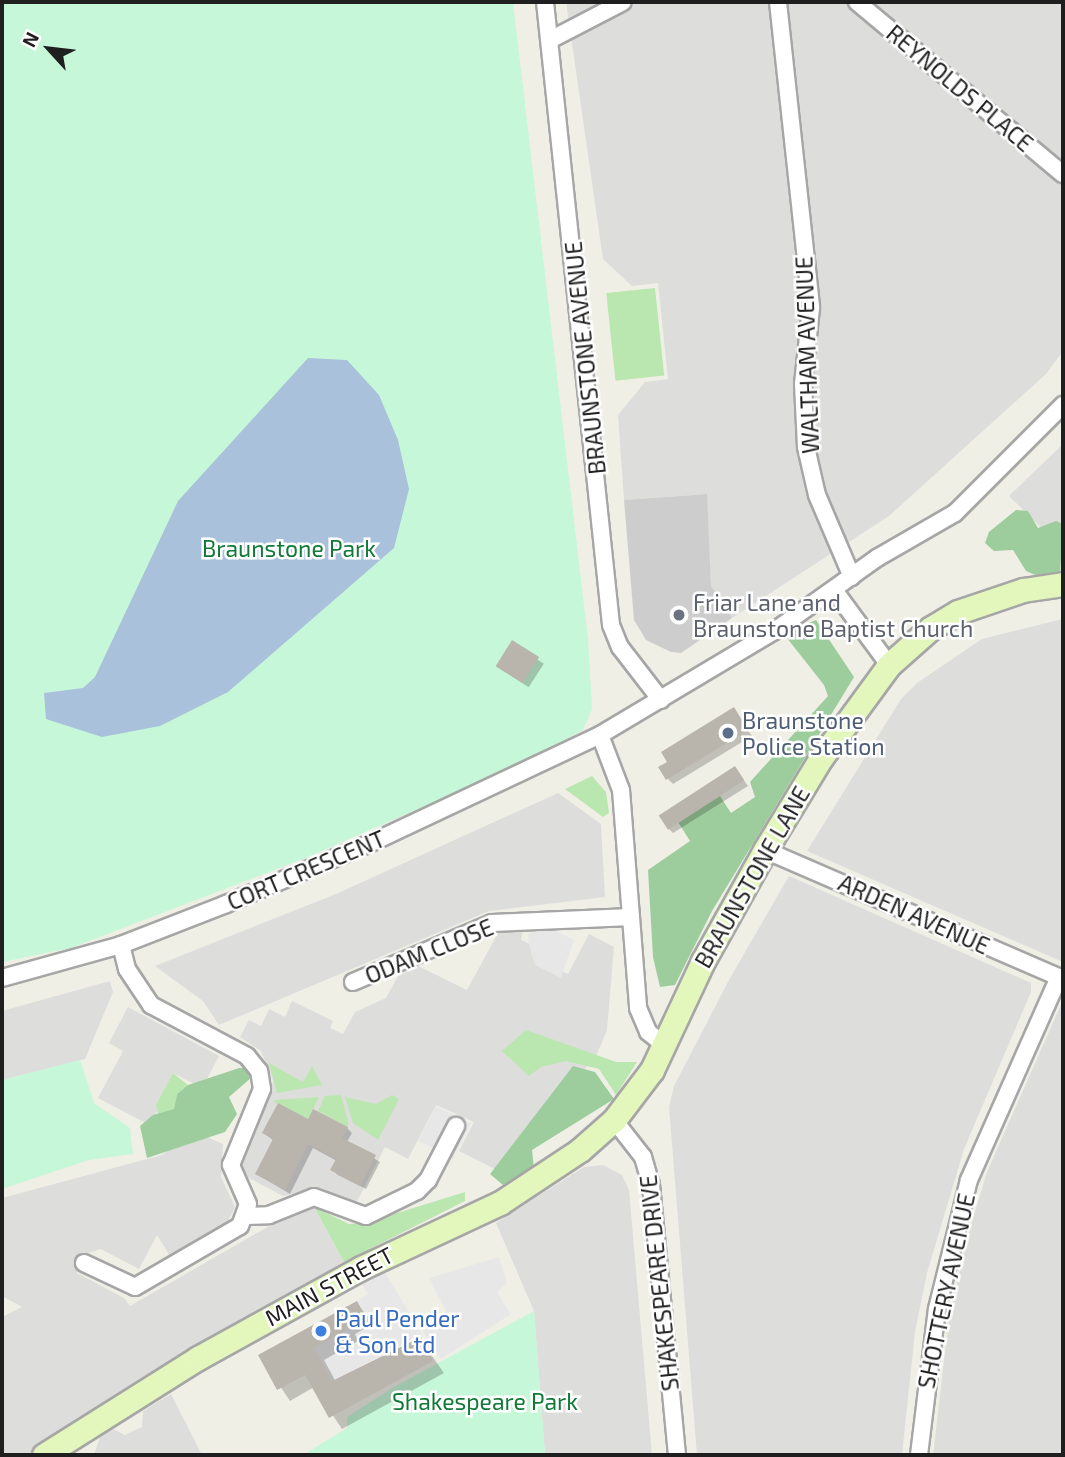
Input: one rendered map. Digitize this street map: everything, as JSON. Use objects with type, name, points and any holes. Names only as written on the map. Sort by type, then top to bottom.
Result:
[{"type":"street","name":"BRAUNSTONE AVENUE","points":[[545,2],[611,625],[620,647],[661,700]]},
{"type":"street","points":[[550,40],[623,2]]},
{"type":"street","name":"WALTHAM AVENUE","points":[[778,2],[811,308],[803,384],[807,447],[817,495],[852,577]]},
{"type":"street","name":"REYNOLDS PLACE","points":[[857,2],[1063,174]]},
{"type":"street","name":"CORT CRESCENT","points":[[2,978],[121,944],[375,841],[600,735],[661,700],[955,513],[1063,405]]},
{"type":"street","name":"BRAUNSTONE LANE","points":[[614,1120],[652,1070],[662,1043],[765,850],[821,758],[889,665],[931,628],[958,612],[1024,590],[1063,584]]},
{"type":"street","points":[[834,590],[889,665]]},
{"type":"street","points":[[600,735],[621,790],[638,1008],[648,1032],[662,1043]]},
{"type":"street","name":"ARDEN AVENUE","points":[[765,850],[1061,978]]},
{"type":"street","name":"ODAM CLOSE","points":[[353,982],[492,923],[631,917]]},
{"type":"street","points":[[84,1264],[135,1287],[228,1236],[246,1216],[248,1204],[231,1165],[235,1148],[260,1098],[260,1071],[247,1056],[151,1005],[127,969],[121,944]]},
{"type":"street","name":"SHOTTERY AVENUE","points":[[919,1455],[920,1416],[937,1309],[969,1180],[1061,978]]},
{"type":"street","name":"MAIN STREET","points":[[55,1452],[198,1358],[361,1268],[516,1194],[614,1120]]},
{"type":"street","name":"SHAKESPEARE DRIVE","points":[[614,1120],[643,1157],[651,1185],[677,1455]]},
{"type":"street","points":[[246,1216],[270,1215],[314,1197],[366,1216],[417,1191],[428,1180],[456,1126]]},
{"type":"shaded area","points":[[566,2],[1063,2],[1063,351],[1046,374],[889,516],[732,618],[711,587],[706,494],[624,500],[618,415],[645,382],[668,379],[658,283],[632,286],[603,259]]},
{"type":"shaded area","points":[[1063,444],[1063,544],[1060,546],[1009,496]]},
{"type":"shaded area","points":[[707,494],[711,586],[732,618],[681,653],[671,652],[646,640],[634,620],[624,500]]},
{"type":"shaded area","points":[[1063,619],[1063,962],[807,851],[901,699],[917,683],[982,639]]},
{"type":"shaded area","points":[[558,793],[601,824],[605,897],[489,911],[219,1025],[203,1001],[155,966],[336,894]]},
{"type":"shaded area","points":[[789,876],[1031,983],[1031,992],[964,1149],[927,1273],[915,1332],[902,1455],[697,1455],[669,1107],[674,1086],[729,980]]},
{"type":"shaded area","points":[[550,928],[574,940],[561,978],[535,965],[527,934]]},
{"type":"shaded area","points":[[523,931],[521,940],[530,944],[532,956],[568,974],[589,934],[614,947],[607,1030],[597,1054],[501,1172],[459,1151],[474,1122],[436,1105],[408,1159],[385,1147],[355,1205],[321,1188],[283,1196],[243,1175],[243,1148],[268,1102],[273,1081],[261,1051],[240,1037],[249,1020],[261,1026],[269,1009],[285,1017],[292,1001],[333,1021],[330,1028],[343,1034],[355,1012],[386,998],[398,976],[418,966],[467,990],[498,933]]},
{"type":"shaded area","points":[[110,981],[113,992],[85,1059],[2,1080],[2,1011]]},
{"type":"shaded area","points":[[1063,1000],[1063,1455],[933,1455],[949,1318],[971,1225],[987,1172]]},
{"type":"shaded area","points":[[128,1007],[219,1056],[202,1088],[173,1073],[151,1126],[98,1098],[123,1051],[109,1043]]},
{"type":"shaded area","points":[[436,1106],[471,1124],[453,1158],[418,1141]]},
{"type":"shaded area","points":[[191,1130],[223,1144],[221,1177],[235,1207],[226,1225],[170,1256],[157,1235],[139,1269],[101,1249],[88,1253],[77,1273],[124,1298],[130,1306],[311,1202],[344,1262],[136,1381],[26,1455],[2,1455],[2,1317],[22,1307],[2,1296],[2,1198],[162,1155]]},
{"type":"shaded area","points":[[603,1165],[622,1175],[629,1190],[652,1455],[545,1455],[534,1311],[496,1223],[584,1167]]},
{"type":"shaded area","points":[[499,1257],[507,1283],[497,1292],[511,1314],[441,1359],[422,1330],[447,1313],[429,1278]]},
{"type":"shaded area","points":[[384,1271],[422,1334],[325,1385],[314,1348],[348,1329],[345,1322],[363,1312],[357,1301],[368,1294],[361,1283]]},
{"type":"shaded area","points":[[171,1394],[202,1455],[94,1455],[100,1437],[113,1429],[125,1435],[142,1427],[143,1411]]},
{"type":"green space","name":"Braunstone Park","points":[[2,2],[513,2],[588,639],[592,709],[583,730],[514,767],[308,857],[71,948],[2,962]]},
{"type":"green space","points":[[655,288],[664,376],[615,381],[606,293]]},
{"type":"green space","points":[[1016,510],[1028,511],[1038,528],[1056,521],[1063,524],[1060,576],[1045,579],[1026,571],[1013,550],[994,551],[985,543],[989,532]]},
{"type":"green space","points":[[816,620],[854,677],[712,911],[675,985],[660,987],[653,957],[648,870],[690,841],[678,822],[720,796],[731,813],[755,797],[750,782],[828,696],[824,685],[783,633]]},
{"type":"green space","points":[[592,776],[606,792],[609,813],[603,817],[565,789]]},
{"type":"green space","points":[[526,1030],[616,1062],[637,1062],[616,1095],[599,1069],[566,1061],[541,1067],[529,1076],[502,1051]]},
{"type":"green space","points":[[80,1060],[94,1103],[130,1128],[133,1154],[89,1160],[2,1189],[2,1080]]},
{"type":"green space","points":[[269,1063],[303,1082],[312,1066],[322,1085],[277,1093]]},
{"type":"green space","points":[[573,1066],[595,1072],[614,1099],[532,1150],[534,1169],[503,1185],[490,1174]]},
{"type":"green space","points":[[239,1068],[247,1068],[252,1077],[229,1097],[237,1114],[225,1132],[147,1158],[140,1126],[153,1115],[174,1109],[177,1094],[188,1085]]},
{"type":"green space","points":[[173,1073],[188,1085],[177,1094],[174,1109],[158,1114],[156,1105]]},
{"type":"green space","points":[[341,1095],[348,1127],[318,1111],[325,1096]]},
{"type":"green space","points":[[392,1095],[399,1099],[378,1140],[353,1123],[345,1097],[376,1104]]},
{"type":"green space","points":[[319,1097],[308,1119],[274,1102],[275,1100]]},
{"type":"green space","points":[[465,1192],[465,1201],[344,1262],[314,1207],[349,1224],[365,1223]]},
{"type":"green space","name":"Shakespeare Park","points":[[534,1311],[545,1455],[303,1455],[347,1428],[347,1417],[394,1387]]},
{"type":"water","points":[[308,358],[347,360],[379,395],[398,440],[409,489],[394,548],[228,692],[160,726],[102,737],[46,719],[44,693],[83,688],[95,677],[178,501]]},
{"type":"building","points":[[512,640],[539,657],[523,683],[496,666]]},
{"type":"building","points":[[734,707],[748,730],[666,780],[658,767],[667,762],[661,752]]},
{"type":"building","points":[[735,766],[744,780],[668,830],[659,816]]},
{"type":"building","points":[[278,1103],[308,1119],[313,1109],[348,1127],[342,1138],[376,1155],[360,1186],[330,1170],[336,1159],[308,1144],[285,1190],[255,1174],[273,1139],[262,1133]]},
{"type":"building","points":[[357,1301],[363,1312],[345,1322],[348,1329],[314,1348],[332,1381],[421,1337],[433,1361],[329,1418],[305,1375],[277,1390],[258,1355]]},
{"type":"place","name":"Friar Lane and Braunstone Baptist Church","points":[[679,615]]},
{"type":"place","name":"Braunstone Police Station","points":[[728,733]]},
{"type":"place","name":"Paul Pender & Son Ltd","points":[[321,1331]]}]
